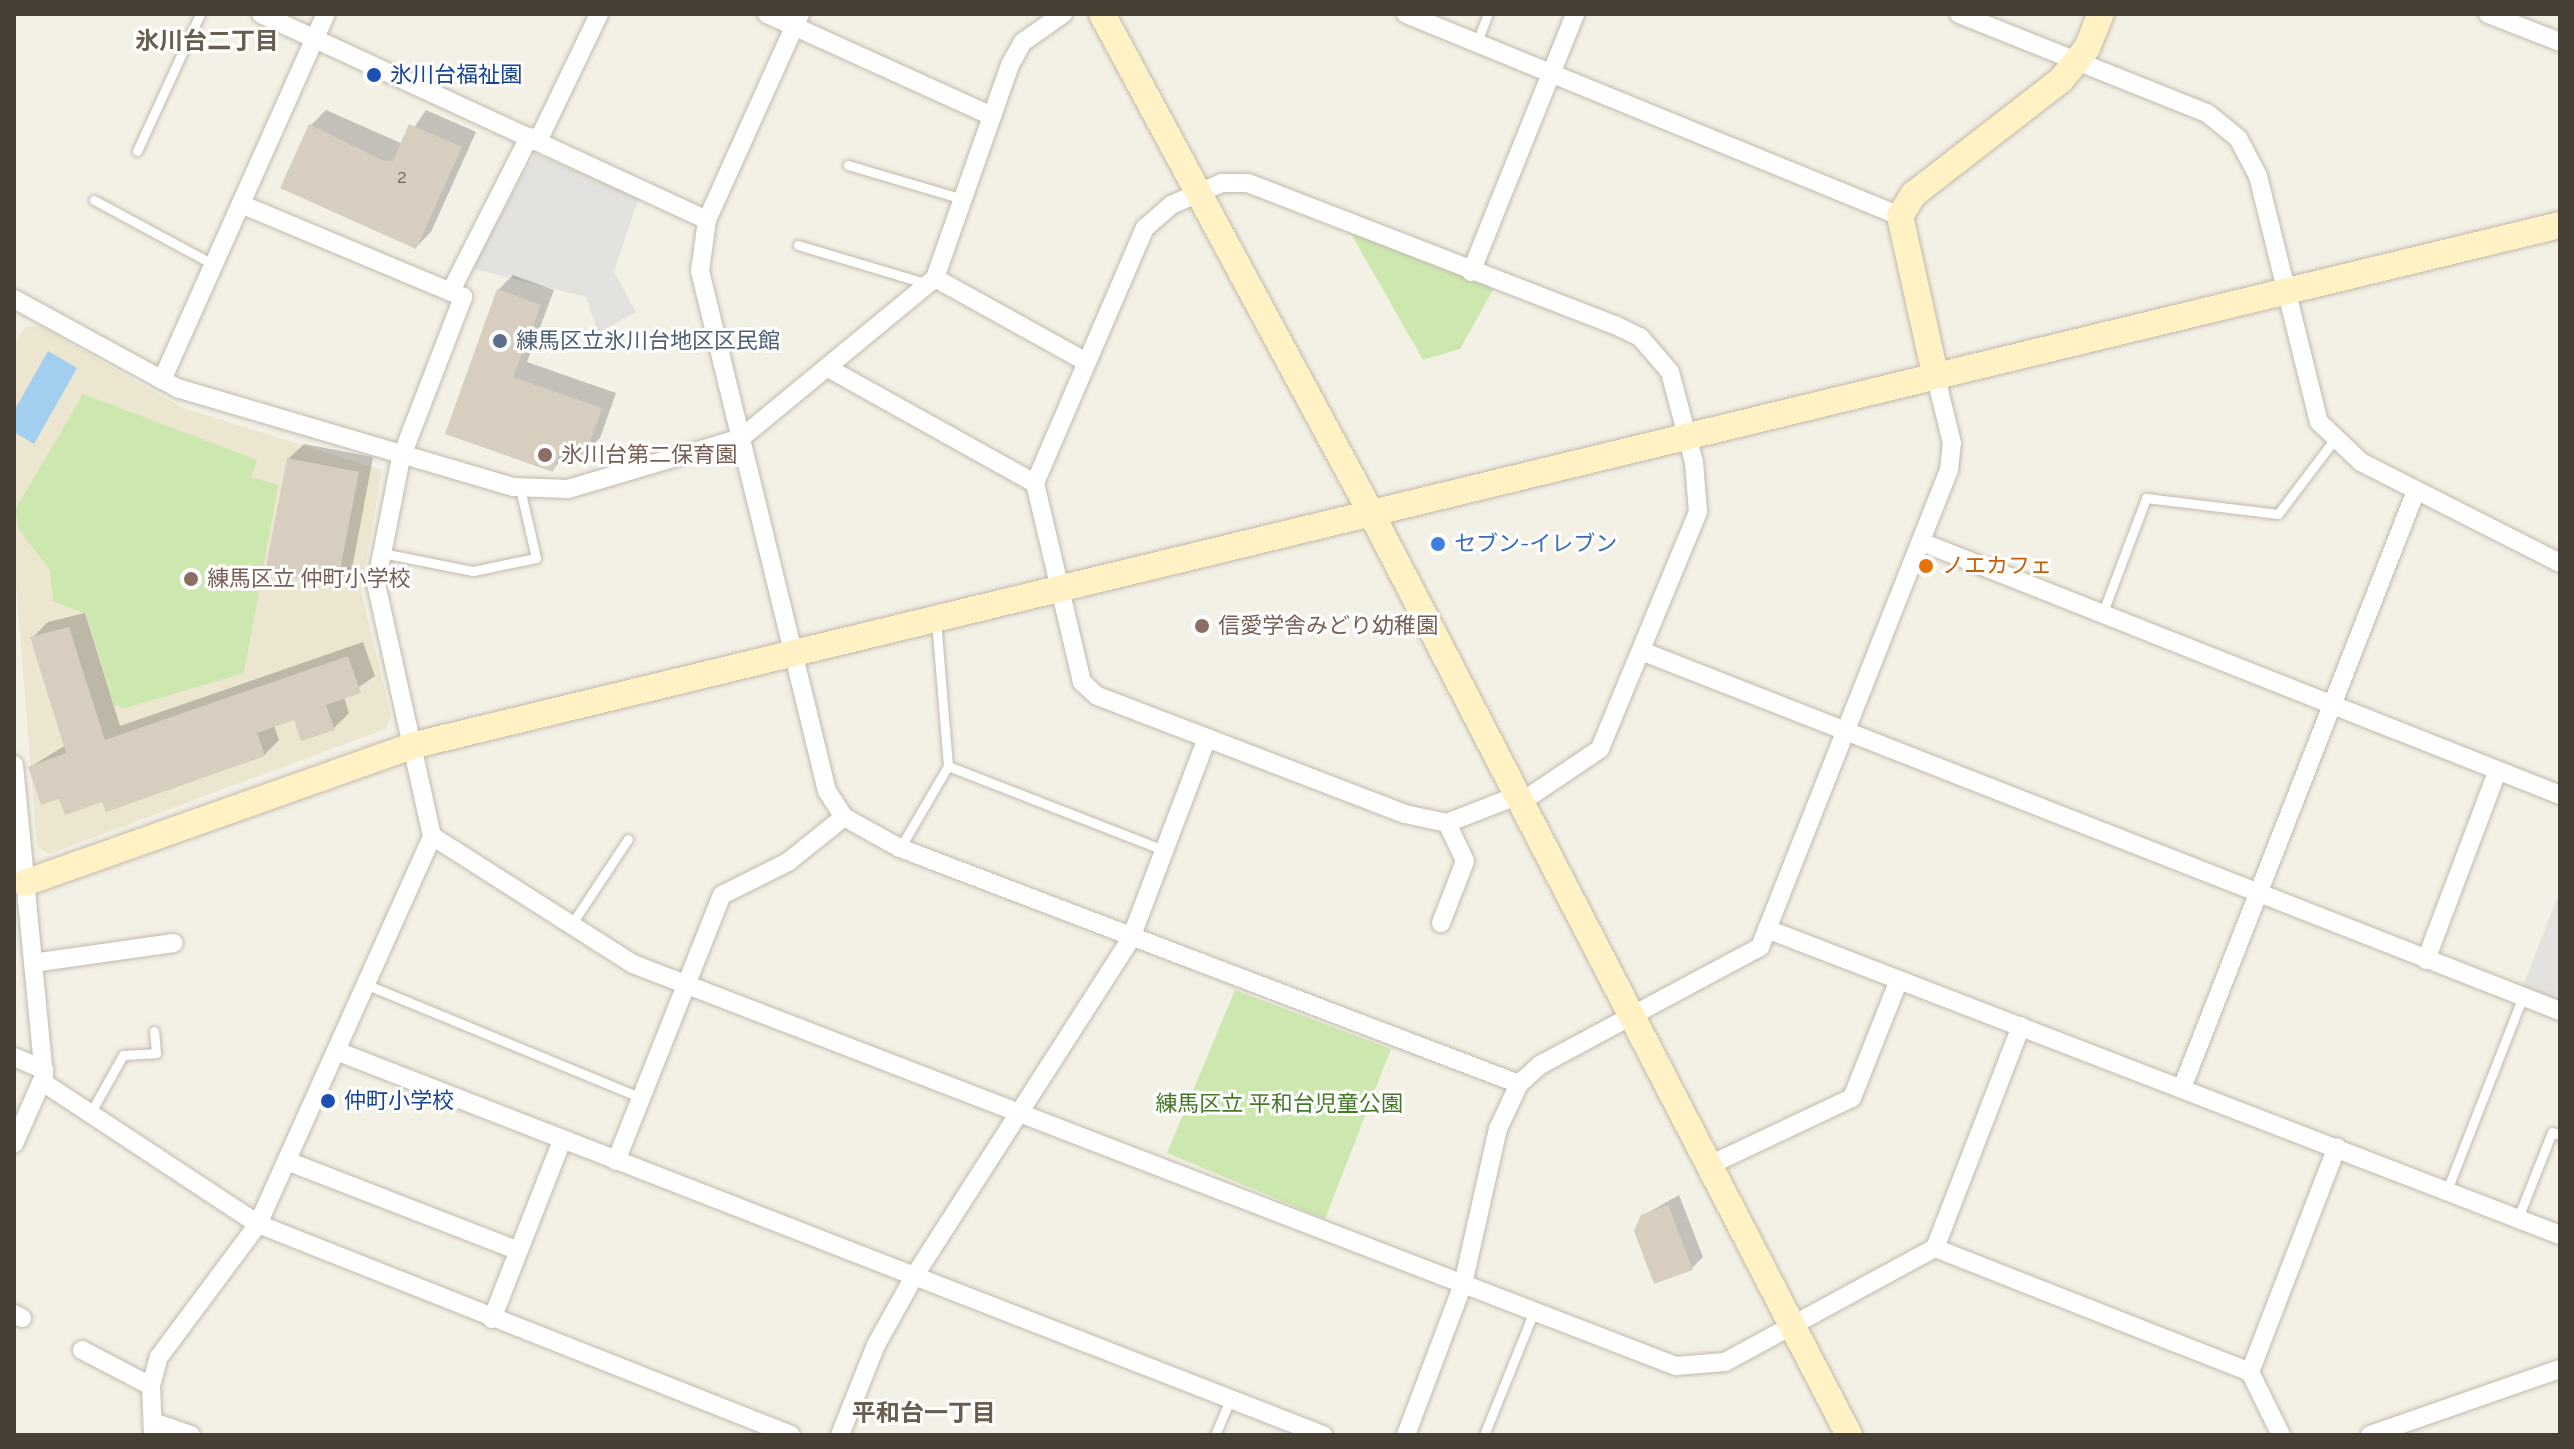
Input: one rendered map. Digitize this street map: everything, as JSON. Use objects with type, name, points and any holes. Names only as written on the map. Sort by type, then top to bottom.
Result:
[{"type":"street","points":[[261,14],[707,220]]},
{"type":"street","points":[[162,380],[326,14]]},
{"type":"street","points":[[451,291],[599,14]]},
{"type":"street","points":[[767,14],[797,20],[992,116]]},
{"type":"street","points":[[17,306],[162,380],[401,458],[520,488],[568,489],[741,438],[932,281],[992,116],[1023,42],[1063,14]]},
{"type":"street","points":[[1102,14],[1521,798],[1849,1435]]},
{"type":"street","points":[[1471,272],[1575,14]]},
{"type":"street","points":[[1959,14],[2207,113],[2238,138],[2258,176],[2310,396],[2334,440],[2416,491],[2560,563]]},
{"type":"street","points":[[1406,1435],[1463,1284],[1498,1129],[1519,1084],[1540,1065],[1635,1019],[1760,947],[1924,543],[1952,443],[1900,216],[1914,194],[2079,61],[2101,14]]},
{"type":"street","points":[[2488,14],[2560,42]]},
{"type":"street","points":[[1411,15],[1900,216]]},
{"type":"street","points":[[797,20],[707,220],[700,271],[827,791],[844,817],[900,848],[1519,1084]]},
{"type":"street","points":[[1248,183],[1640,337],[1670,372],[1686,432],[1698,512],[1644,652],[1600,749],[1521,798],[1447,823],[1405,814],[1097,696],[1082,682],[1035,483],[1085,361],[1145,228],[1199,192],[1248,183]]},
{"type":"street","points":[[191,1435],[153,1429],[151,1386],[165,1348],[258,1224],[339,1052],[365,984],[432,836],[379,604],[382,553],[401,458],[464,304],[451,291],[241,204]]},
{"type":"street","points":[[21,872],[411,746],[935,614],[2560,225]]},
{"type":"street","points":[[932,281],[1085,361]]},
{"type":"street","points":[[828,368],[1035,483]]},
{"type":"street","points":[[2182,1088],[2416,491]]},
{"type":"street","points":[[1924,543],[2560,795]]},
{"type":"street","points":[[1644,652],[2560,1011]]},
{"type":"street","points":[[840,1435],[876,1345],[915,1275],[1131,938],[1207,738]]},
{"type":"street","points":[[14,765],[21,872],[44,1076],[14,1144]]},
{"type":"street","points":[[2426,960],[2497,772]]},
{"type":"street","points":[[616,1161],[722,895],[788,862],[844,817]]},
{"type":"street","points":[[1441,923],[1465,861],[1447,823]]},
{"type":"street","points":[[432,836],[633,964],[1463,1284],[1533,1314],[1676,1366],[1725,1362],[1795,1328],[1935,1248],[2021,1026]]},
{"type":"street","points":[[1767,929],[2560,1235]]},
{"type":"street","points":[[33,963],[174,943]]},
{"type":"street","points":[[1710,1165],[1852,1098],[1899,980]]},
{"type":"street","points":[[339,1052],[1323,1435]]},
{"type":"street","points":[[14,1057],[258,1224],[791,1435]]},
{"type":"street","points":[[492,1319],[562,1140]]},
{"type":"street","points":[[2250,1372],[2337,1147]]},
{"type":"street","points":[[287,1161],[517,1250]]},
{"type":"street","points":[[1935,1248],[2250,1372],[2281,1435]]},
{"type":"street","points":[[82,1350],[151,1386]]},
{"type":"street","points":[[2370,1435],[2560,1369]]},
{"type":"lane","points":[[137,151],[200,14]]},
{"type":"lane","points":[[1477,42],[1488,14]]},
{"type":"lane","points":[[848,165],[963,199]]},
{"type":"lane","points":[[94,200],[214,265]]},
{"type":"lane","points":[[798,245],[932,281]]},
{"type":"lane","points":[[2103,612],[2146,498],[2278,514],[2334,440]]},
{"type":"lane","points":[[382,553],[473,571],[536,558],[520,488]]},
{"type":"lane","points":[[900,848],[948,766],[935,614]]},
{"type":"lane","points":[[948,766],[1164,850]]},
{"type":"lane","points":[[571,925],[628,839]]},
{"type":"lane","points":[[365,984],[641,1098]]},
{"type":"lane","points":[[2447,1190],[2523,996]]},
{"type":"lane","points":[[91,1112],[123,1055],[156,1053],[154,1031]]},
{"type":"lane","points":[[2518,1218],[2552,1132],[2560,1135]]},
{"type":"lane","points":[[1484,1435],[1533,1314]]},
{"type":"lane","points":[[1215,1435],[1230,1399]]},
{"type":"shaded area","points":[[535,154],[639,197],[614,272],[636,312],[598,333],[586,297],[470,268]]},
{"type":"shaded area","name":"練馬区立 仲町小学校","points":[[40,326],[181,407],[382,470],[361,591],[391,716],[385,729],[49,854],[37,847],[14,558],[14,345],[25,327]]},
{"type":"shaded area","points":[[2557,898],[2560,899],[2560,1001],[2523,986]]},
{"type":"green space","points":[[1350,232],[1494,288],[1460,349],[1423,360]]},
{"type":"green space","points":[[83,394],[257,460],[251,477],[278,485],[244,673],[126,708],[114,705],[86,614],[53,601],[50,570],[20,531],[15,510]]},
{"type":"green space","name":"練馬区立 平和台児童公園","points":[[1235,990],[1391,1049],[1325,1219],[1167,1153]]},
{"type":"water","points":[[48,351],[77,368],[34,444],[14,432],[14,411]]},
{"type":"building","points":[[309,124],[382,160],[393,161],[409,124],[462,147],[416,249],[280,188]]},
{"type":"building","points":[[497,289],[541,305],[513,377],[602,408],[585,456],[562,447],[553,472],[445,434]]},
{"type":"building","points":[[287,458],[359,472],[337,586],[265,573]]},
{"type":"building","points":[[69,627],[105,740],[348,656],[361,693],[326,705],[335,730],[301,741],[294,720],[257,733],[265,756],[106,812],[102,802],[65,815],[59,799],[41,805],[28,767],[66,753],[30,637]]},
{"type":"building","points":[[1668,1205],[1693,1270],[1654,1284],[1634,1231],[1641,1215]]},
{"type":"place","name":"氷川台福祉園","points":[[374,75]]},
{"type":"place","name":"練馬区立氷川台地区区民館","points":[[500,341]]},
{"type":"place","name":"氷川台第二保育園","points":[[545,455]]},
{"type":"place","name":"セブン-イレブン","points":[[1438,544]]},
{"type":"place","name":"ノエカフェ","points":[[1926,566]]},
{"type":"place","name":"練馬区立 仲町小学校","points":[[191,579]]},
{"type":"place","name":"信愛学舎みどり幼稚園","points":[[1202,626]]},
{"type":"place","name":"仲町小学校","points":[[328,1101]]},
{"type":"district","name":"氷川台二丁目","points":[[207,41]]},
{"type":"district","name":"平和台一丁目","points":[[924,1413]]}]
